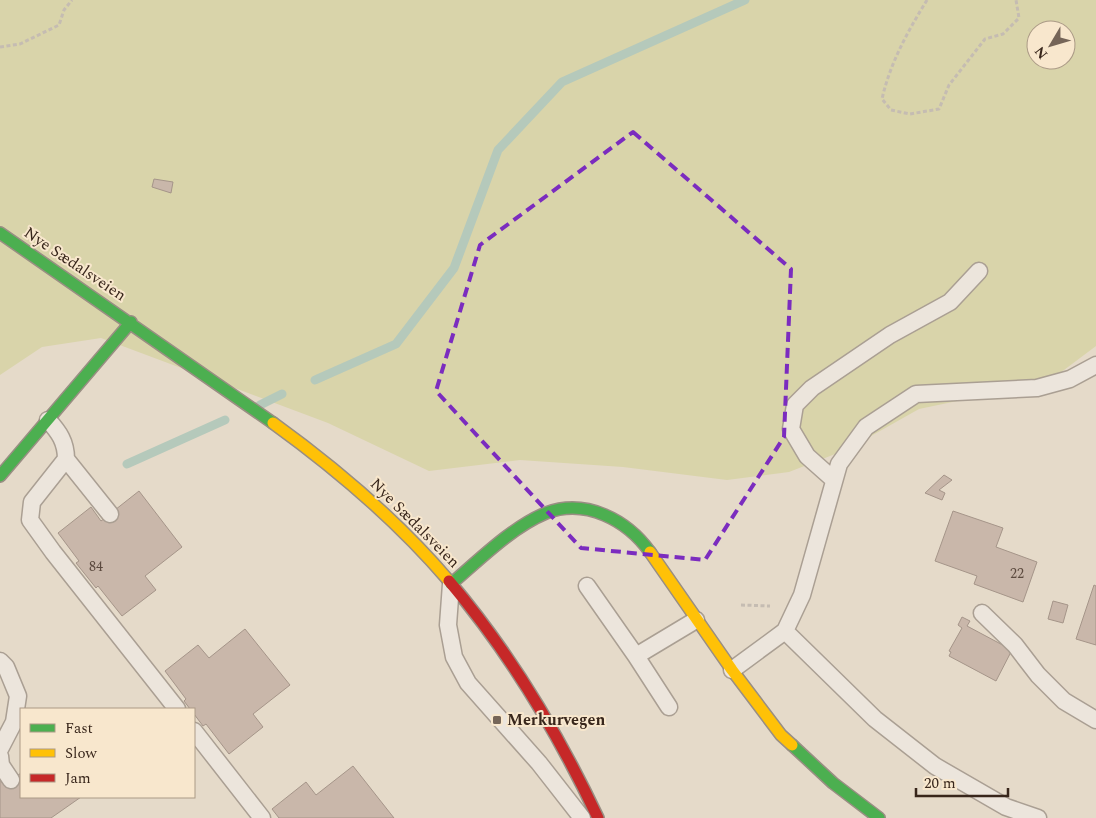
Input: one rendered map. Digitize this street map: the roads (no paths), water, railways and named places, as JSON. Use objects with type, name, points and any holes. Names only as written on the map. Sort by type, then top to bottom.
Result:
[{"type":"main road","name":"Nye Sædalsveien","points":[[0,233],[293,436],[359,490],[408,535],[451,584],[503,651],[546,717],[580,778],[598,818]]},
{"type":"main road","name":"Nye Sædalsveien","points":[[0,476],[131,322]]},
{"type":"main road","points":[[451,584],[507,538],[538,518],[557,510],[585,510],[609,516],[629,529],[644,544],[696,620],[781,735],[833,783],[879,818]]},
{"type":"lane","points":[[834,480],[807,456],[790,428],[795,405],[812,388],[890,335],[950,302],[979,271]]},
{"type":"lane","points":[[732,670],[785,631],[802,595],[839,464],[866,427],[916,394],[1038,388],[1070,380],[1096,364]]},
{"type":"lane","points":[[48,420],[60,434],[66,449],[66,459],[32,502],[30,520],[175,708]]},
{"type":"lane","points":[[66,459],[110,514]]},
{"type":"lane","points":[[451,584],[448,625],[454,657],[468,683],[539,763],[582,818]]},
{"type":"lane","points":[[587,586],[669,707]]},
{"type":"lane","points":[[982,613],[1015,645],[1038,675],[1064,701],[1096,720]]},
{"type":"lane","points":[[636,656],[696,620]]},
{"type":"lane","points":[[785,631],[875,719],[935,766],[1006,806],[1038,818]]},
{"type":"lane","points":[[0,661],[6,667],[18,696],[14,722],[0,749]]},
{"type":"lane","points":[[195,732],[262,818]]},
{"type":"lane","points":[[0,756],[1,765],[11,780]]},
{"type":"waterway","points":[[315,380],[396,344],[454,268],[498,150],[562,82],[745,0]]},
{"type":"waterway","points":[[260,405],[282,394]]},
{"type":"waterway","points":[[127,464],[225,420]]},
{"type":"place","name":"Merkurvegen","points":[[497,720]]}]
